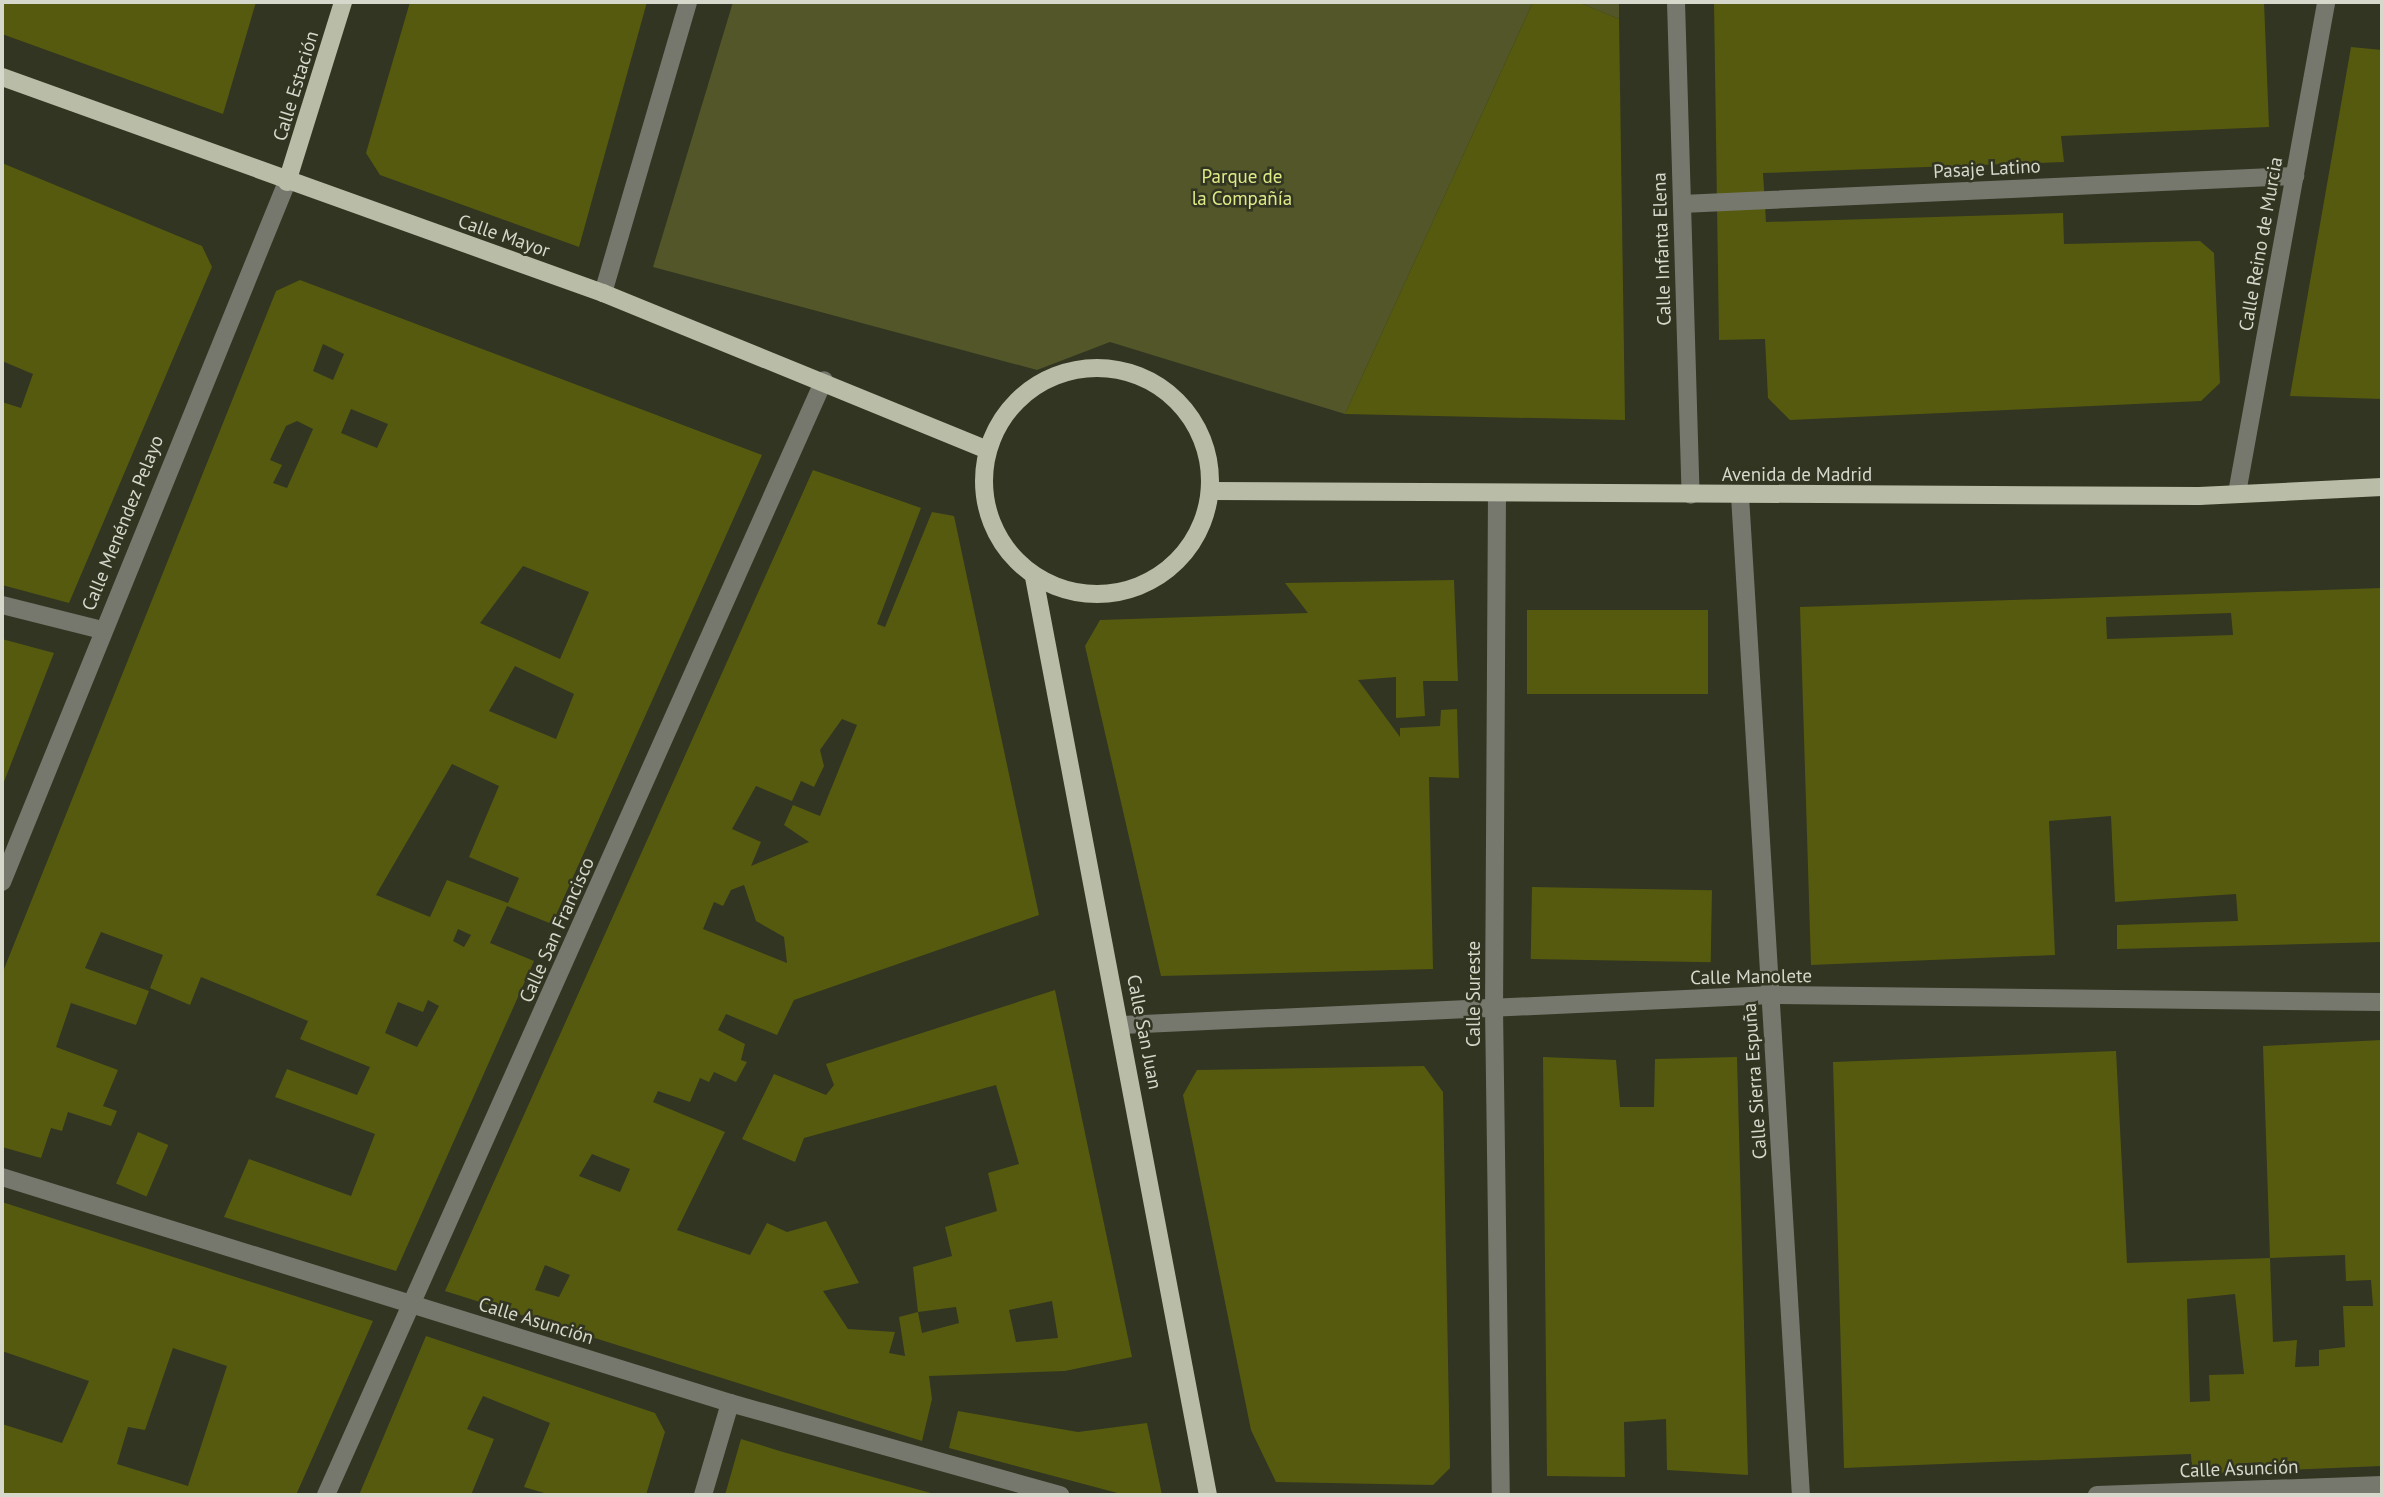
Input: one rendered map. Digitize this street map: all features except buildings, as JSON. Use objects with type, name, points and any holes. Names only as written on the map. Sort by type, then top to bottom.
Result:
[{"type":"main road","name":"Calle Estación","points":[[287,182],[342,2]]},
{"type":"main road","name":"Calle Mayor","points":[[2,77],[287,182],[603,293],[824,380],[988,450]]},
{"type":"main road","points":[[1079,369],[1121,370],[1159,385],[1190,415],[1207,451],[1211,491],[1198,536],[1163,575],[1128,592],[1082,593],[1034,577],[996,536],[984,498],[988,450],[1007,412],[1042,383],[1079,369]]},
{"type":"main road","name":"Avenida de Madrid","points":[[1211,491],[1740,496],[2237,493],[2382,486]]},
{"type":"main road","name":"Calle San Juan","points":[[1034,577],[1122,1025],[1208,1495]]},
{"type":"street","points":[[603,293],[688,2]]},
{"type":"street","name":"Calle Infanta Elena","points":[[1676,2],[1690,495]]},
{"type":"street","name":"Calle Reino de Murcia","points":[[2237,493],[2326,2]]},
{"type":"street","name":"Pasaje Latino","points":[[1682,204],[2295,176]]},
{"type":"street","name":"Calle Menéndez Pelayo","points":[[2,882],[102,630],[287,182]]},
{"type":"street","name":"Calle San Francisco","points":[[326,1495],[824,380]]},
{"type":"street","name":"Calle Sureste","points":[[1497,493],[1494,1008],[1501,1495]]},
{"type":"street","name":"Calle Sierra Espuña","points":[[1740,496],[1801,1495]]},
{"type":"street","points":[[2,605],[102,630]]},
{"type":"street","name":"Calle Manolete","points":[[1122,1025],[1771,995],[2382,1002]]},
{"type":"street","name":"Calle Asunción","points":[[2,1177],[730,1403],[1060,1495]]},
{"type":"street","points":[[703,1495],[730,1403]]},
{"type":"street","name":"Calle Asunción","points":[[2097,1495],[2382,1485]]},
{"type":"green space","name":"Parque de la Compañía","points":[[733,2],[1533,2],[1345,414],[1110,342],[1037,370],[653,267]]},
{"type":"green space","points":[[1578,2],[1619,2],[1619,19]]}]
